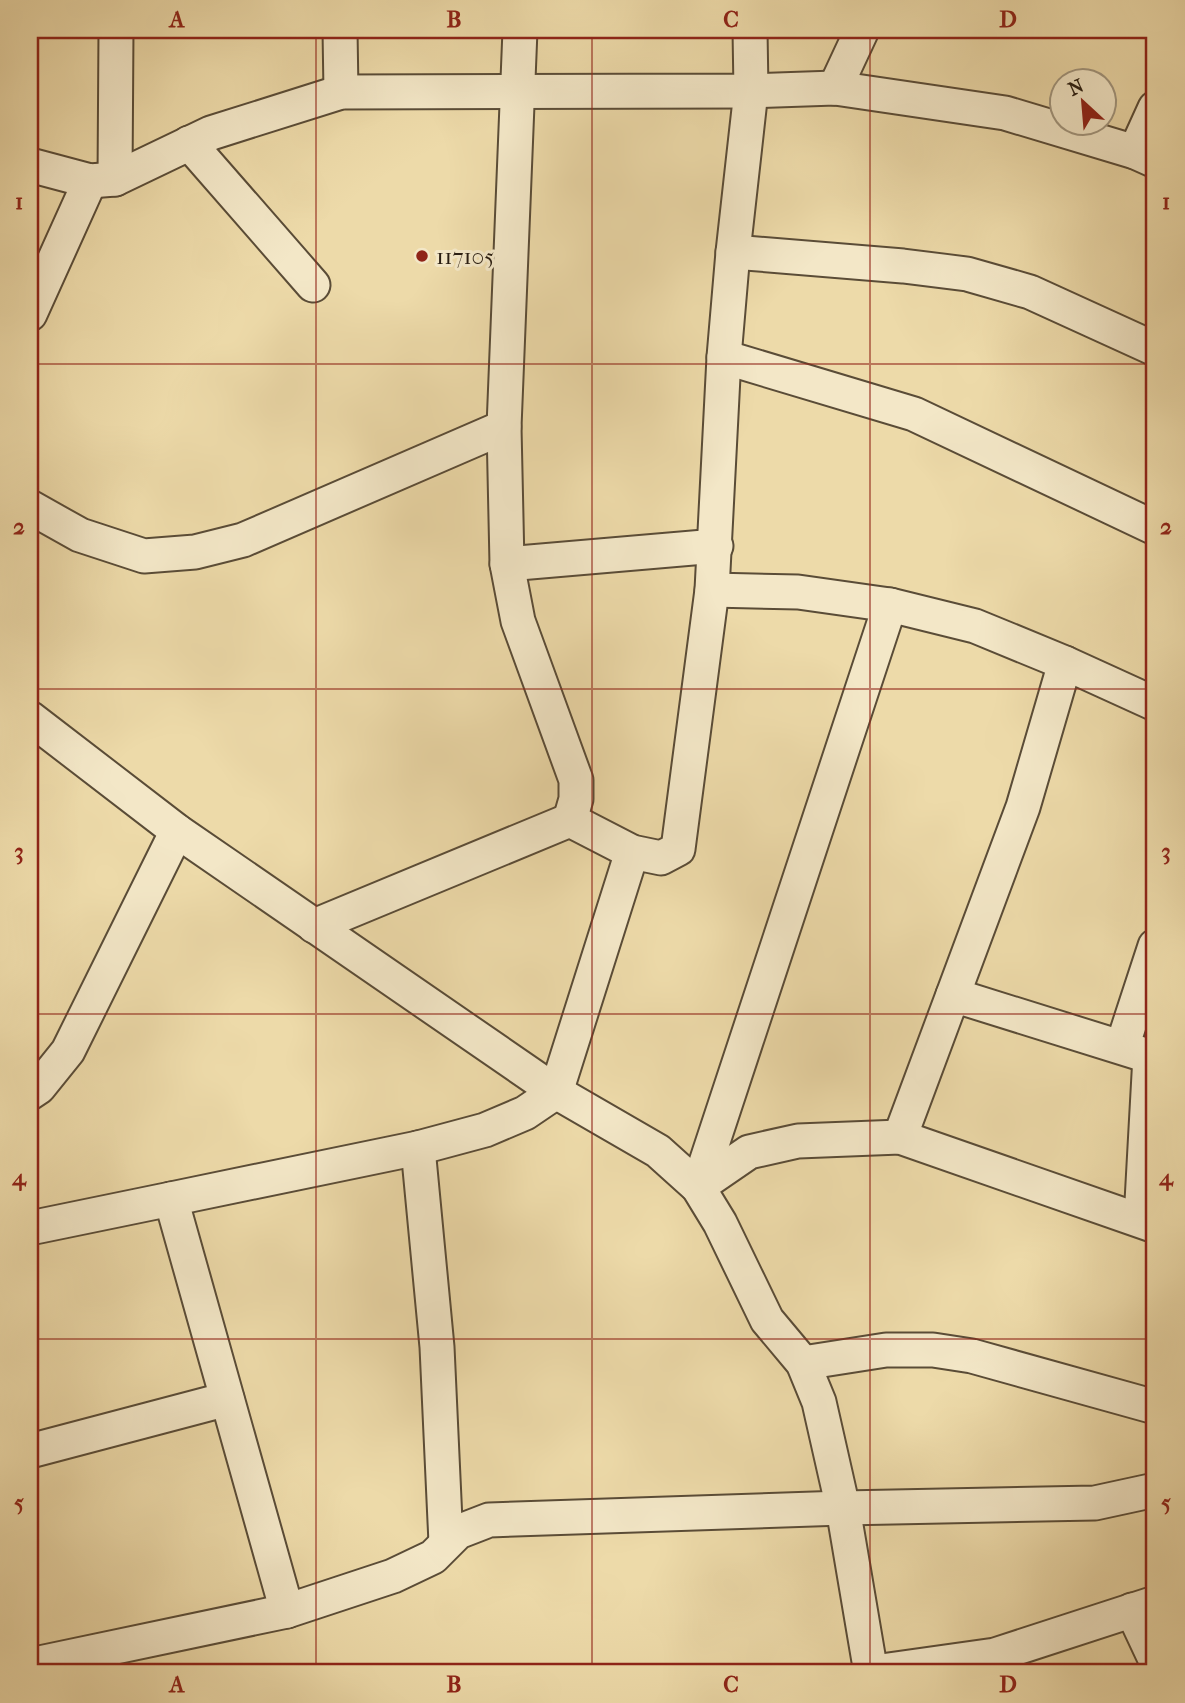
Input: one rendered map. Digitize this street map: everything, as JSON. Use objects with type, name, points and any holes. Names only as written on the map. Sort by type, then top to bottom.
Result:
[{"type":"street","points":[[30,314],[103,180],[116,30]]},
{"type":"street","points":[[340,30],[341,92]]},
{"type":"street","points":[[520,30],[504,427],[507,564],[518,621],[576,780],[576,799],[570,820]]},
{"type":"street","points":[[314,926],[570,820],[632,852],[661,858],[678,849],[716,547],[724,357],[751,91],[750,30]]},
{"type":"street","points":[[835,88],[862,30]]},
{"type":"street","points":[[30,165],[103,180],[211,132],[341,92],[751,91],[835,88],[1005,113],[1145,156],[1155,108]]},
{"type":"street","points":[[190,143],[313,285]]},
{"type":"street","points":[[733,252],[967,274],[1030,292],[1155,349]]},
{"type":"street","points":[[724,357],[914,414],[1155,528]]},
{"type":"street","points":[[30,507],[80,535],[144,556],[194,552],[243,540],[504,427]]},
{"type":"street","points":[[507,564],[716,547]]},
{"type":"street","points":[[712,590],[798,592],[890,605],[975,626],[1155,704]]},
{"type":"street","points":[[698,1187],[890,605]]},
{"type":"street","points":[[900,1137],[1023,807],[1065,663]]},
{"type":"street","points":[[30,718],[177,831],[556,1092],[658,1151],[698,1187],[720,1223],[767,1320],[803,1363],[819,1402],[843,1508],[870,1673],[995,1655],[1144,1607],[1155,1659]]},
{"type":"street","points":[[30,1093],[39,1087],[68,1051],[177,831]]},
{"type":"street","points":[[30,1228],[418,1148],[485,1130],[525,1113],[556,1092],[632,852]]},
{"type":"street","points":[[698,1187],[749,1152],[798,1141],[900,1137],[1148,1223],[1142,1054],[1155,946]]},
{"type":"street","points":[[953,995],[1142,1054]]},
{"type":"street","points":[[418,1148],[437,1348],[446,1543]]},
{"type":"street","points":[[171,1199],[287,1611]]},
{"type":"street","points":[[803,1363],[886,1350],[933,1350],[972,1356],[1155,1407]]},
{"type":"street","points":[[30,1451],[227,1399]]},
{"type":"street","points":[[30,1665],[75,1664],[287,1611],[393,1576],[433,1557],[458,1532],[489,1520],[1095,1503],[1155,1490]]},
{"type":"place","name":"117105","points":[[422,256]]}]
